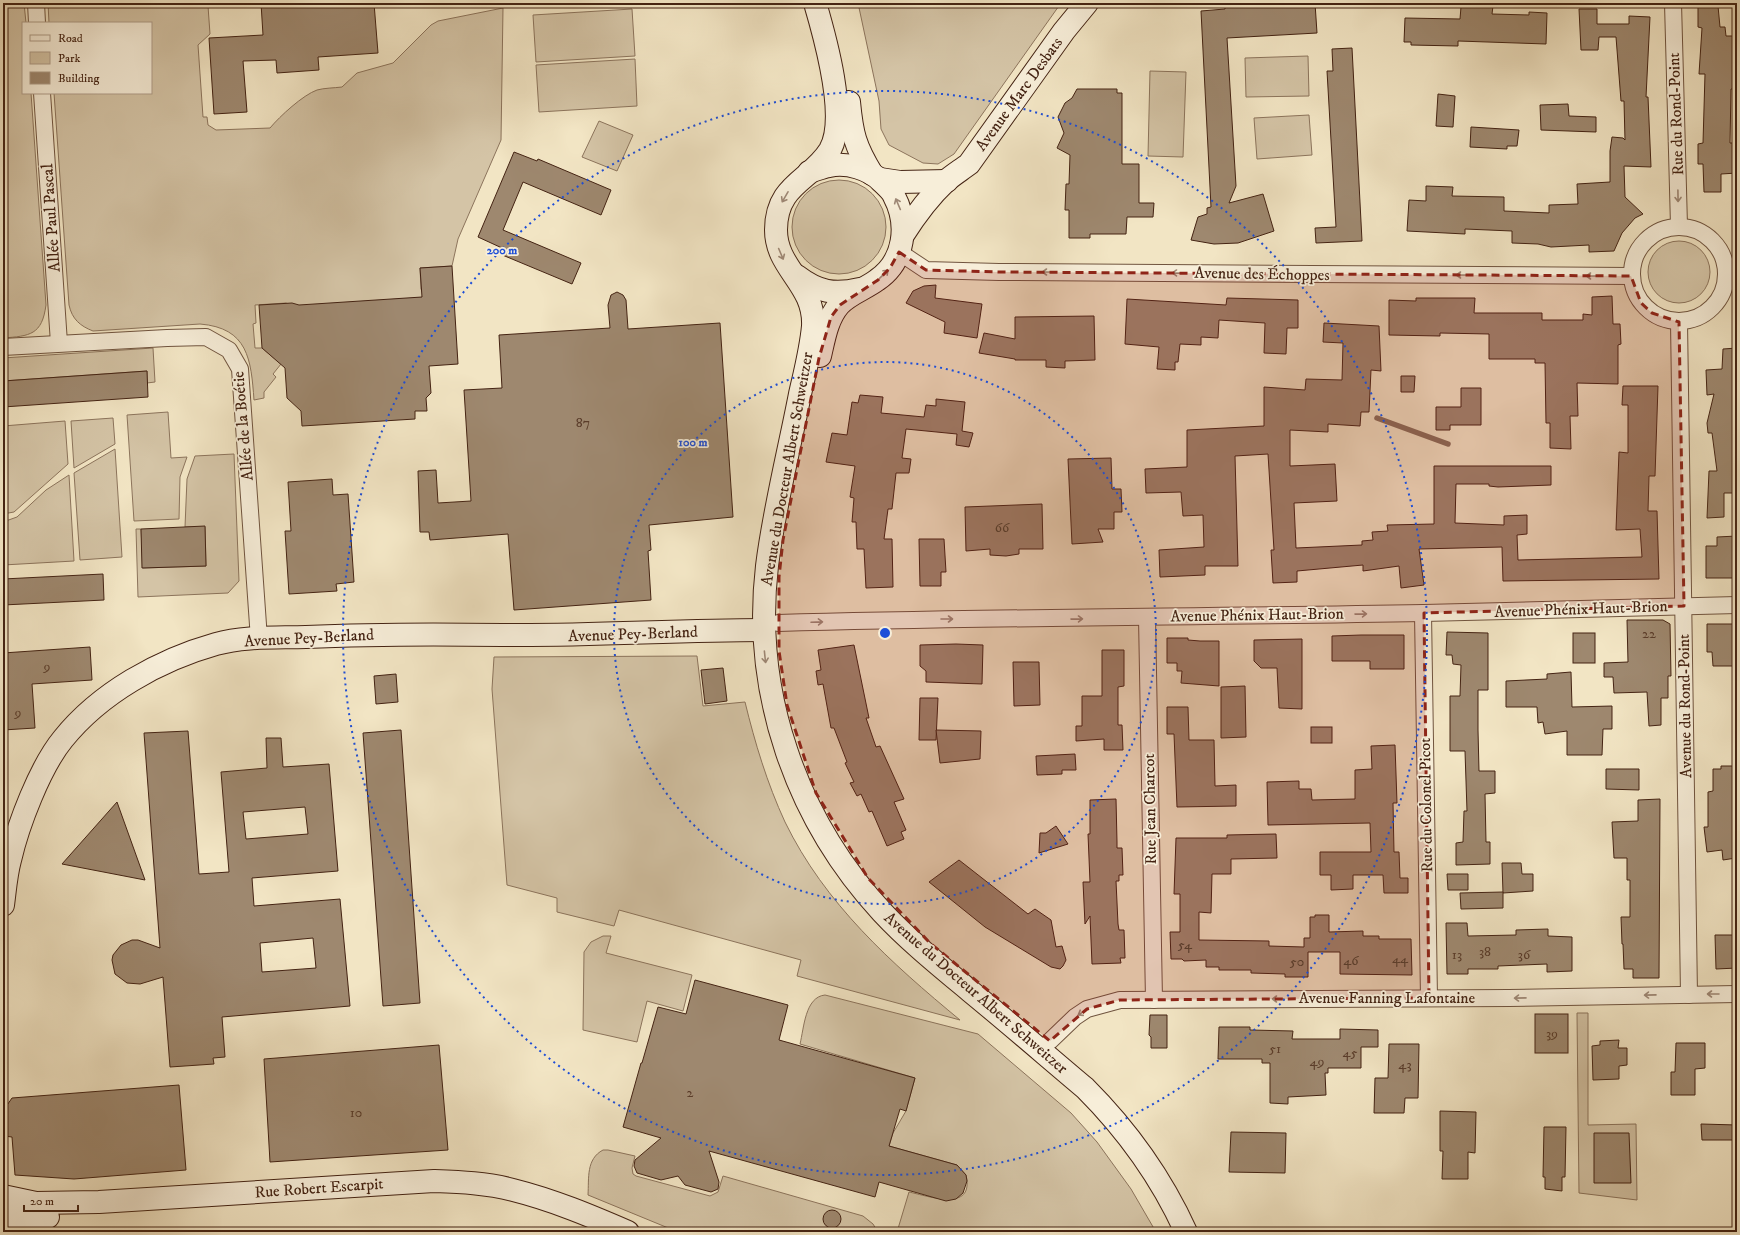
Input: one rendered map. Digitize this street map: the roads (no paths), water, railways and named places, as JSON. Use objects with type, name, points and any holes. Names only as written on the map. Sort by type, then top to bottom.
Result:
[{"type":"main road","name":"Avenue du Docteur Albert Schweitzer","points":[[815,3],[830,62],[837,128],[829,152],[809,172],[795,183],[784,197],[778,213],[776,230],[778,246],[784,262],[794,274],[810,299],[813,313],[813,329],[771,539],[764,598],[794,730],[804,762],[816,793],[848,851],[872,883],[909,924],[1050,1041],[1092,1080],[1143,1136],[1172,1178],[1202,1232]]},
{"type":"main road","name":"Avenue du Docteur Albert Schweitzer","points":[[828,3],[842,59],[851,127],[859,152],[876,176],[894,194],[902,214],[901,244],[886,272],[878,280],[862,289],[840,305],[831,317],[819,358],[783,540],[771,626],[767,669],[782,739],[809,806],[841,861],[880,910],[914,943],[1085,1088],[1107,1110],[1145,1158],[1161,1184],[1186,1232]]},
{"type":"main road","name":"Avenue Marc Desbats","points":[[901,244],[915,216],[947,181],[969,164],[1064,31],[1087,3]]},
{"type":"main road","name":"Avenue du Docteur Albert Schweitzer","points":[[809,172],[830,166],[852,166],[876,176]]},
{"type":"main road","points":[[876,176],[900,182],[947,181]]},
{"type":"main road","name":"Avenue du Docteur Albert Schweitzer","points":[[794,274],[809,285],[826,292],[845,293],[862,289]]},
{"type":"main road","name":"Avenue Pey-Berland","points":[[3,905],[10,860],[39,779],[61,741],[86,714],[116,691],[161,664],[217,644],[259,638],[378,634],[572,636],[771,626]]},
{"type":"main road","name":"Rue Robert Escarpit","points":[[3,1196],[36,1203],[100,1202],[434,1181],[459,1182],[512,1190],[568,1207],[628,1232]]},
{"type":"main road","name":"Rue Robert Escarpit","points":[[3,1218],[13,1216],[92,1216],[434,1194],[482,1197],[510,1202],[550,1214],[594,1232]]},
{"type":"street","points":[[36,3],[37,22]]},
{"type":"street","name":"Rue du Rond-Point","points":[[1673,3],[1679,226]]},
{"type":"street","name":"Allée Paul Pascal","points":[[42,94],[59,343]]},
{"type":"street","points":[[1679,226],[1694,228],[1707,235],[1718,246],[1732,274],[1717,302],[1707,312],[1700,316],[1679,322],[1665,320],[1652,313],[1641,303],[1634,290],[1631,276],[1633,261],[1639,247],[1650,236],[1663,228],[1679,226]]},
{"type":"street","name":"Avenue des Échoppes","points":[[901,244],[926,270],[992,272],[1631,276]]},
{"type":"street","name":"Avenue du Rond-Point","points":[[1679,322],[1689,995]]},
{"type":"street","name":"Allée de la Boétie","points":[[3,347],[59,343],[206,337],[229,350],[240,369],[259,638]]},
{"type":"street","name":"Avenue Phénix Haut-Brion","points":[[771,626],[884,620],[1423,613],[1737,605]]},
{"type":"street","name":"Rue du Colonel Picot","points":[[1423,613],[1429,998]]},
{"type":"street","name":"Rue Jean Charcot","points":[[1147,617],[1154,1000]]},
{"type":"street","name":"Avenue Fanning Lafontaine","points":[[1050,1041],[1075,1017],[1088,1009],[1120,1000],[1737,994]]},
{"type":"waterway","points":[[1377,418],[1448,444]]}]
